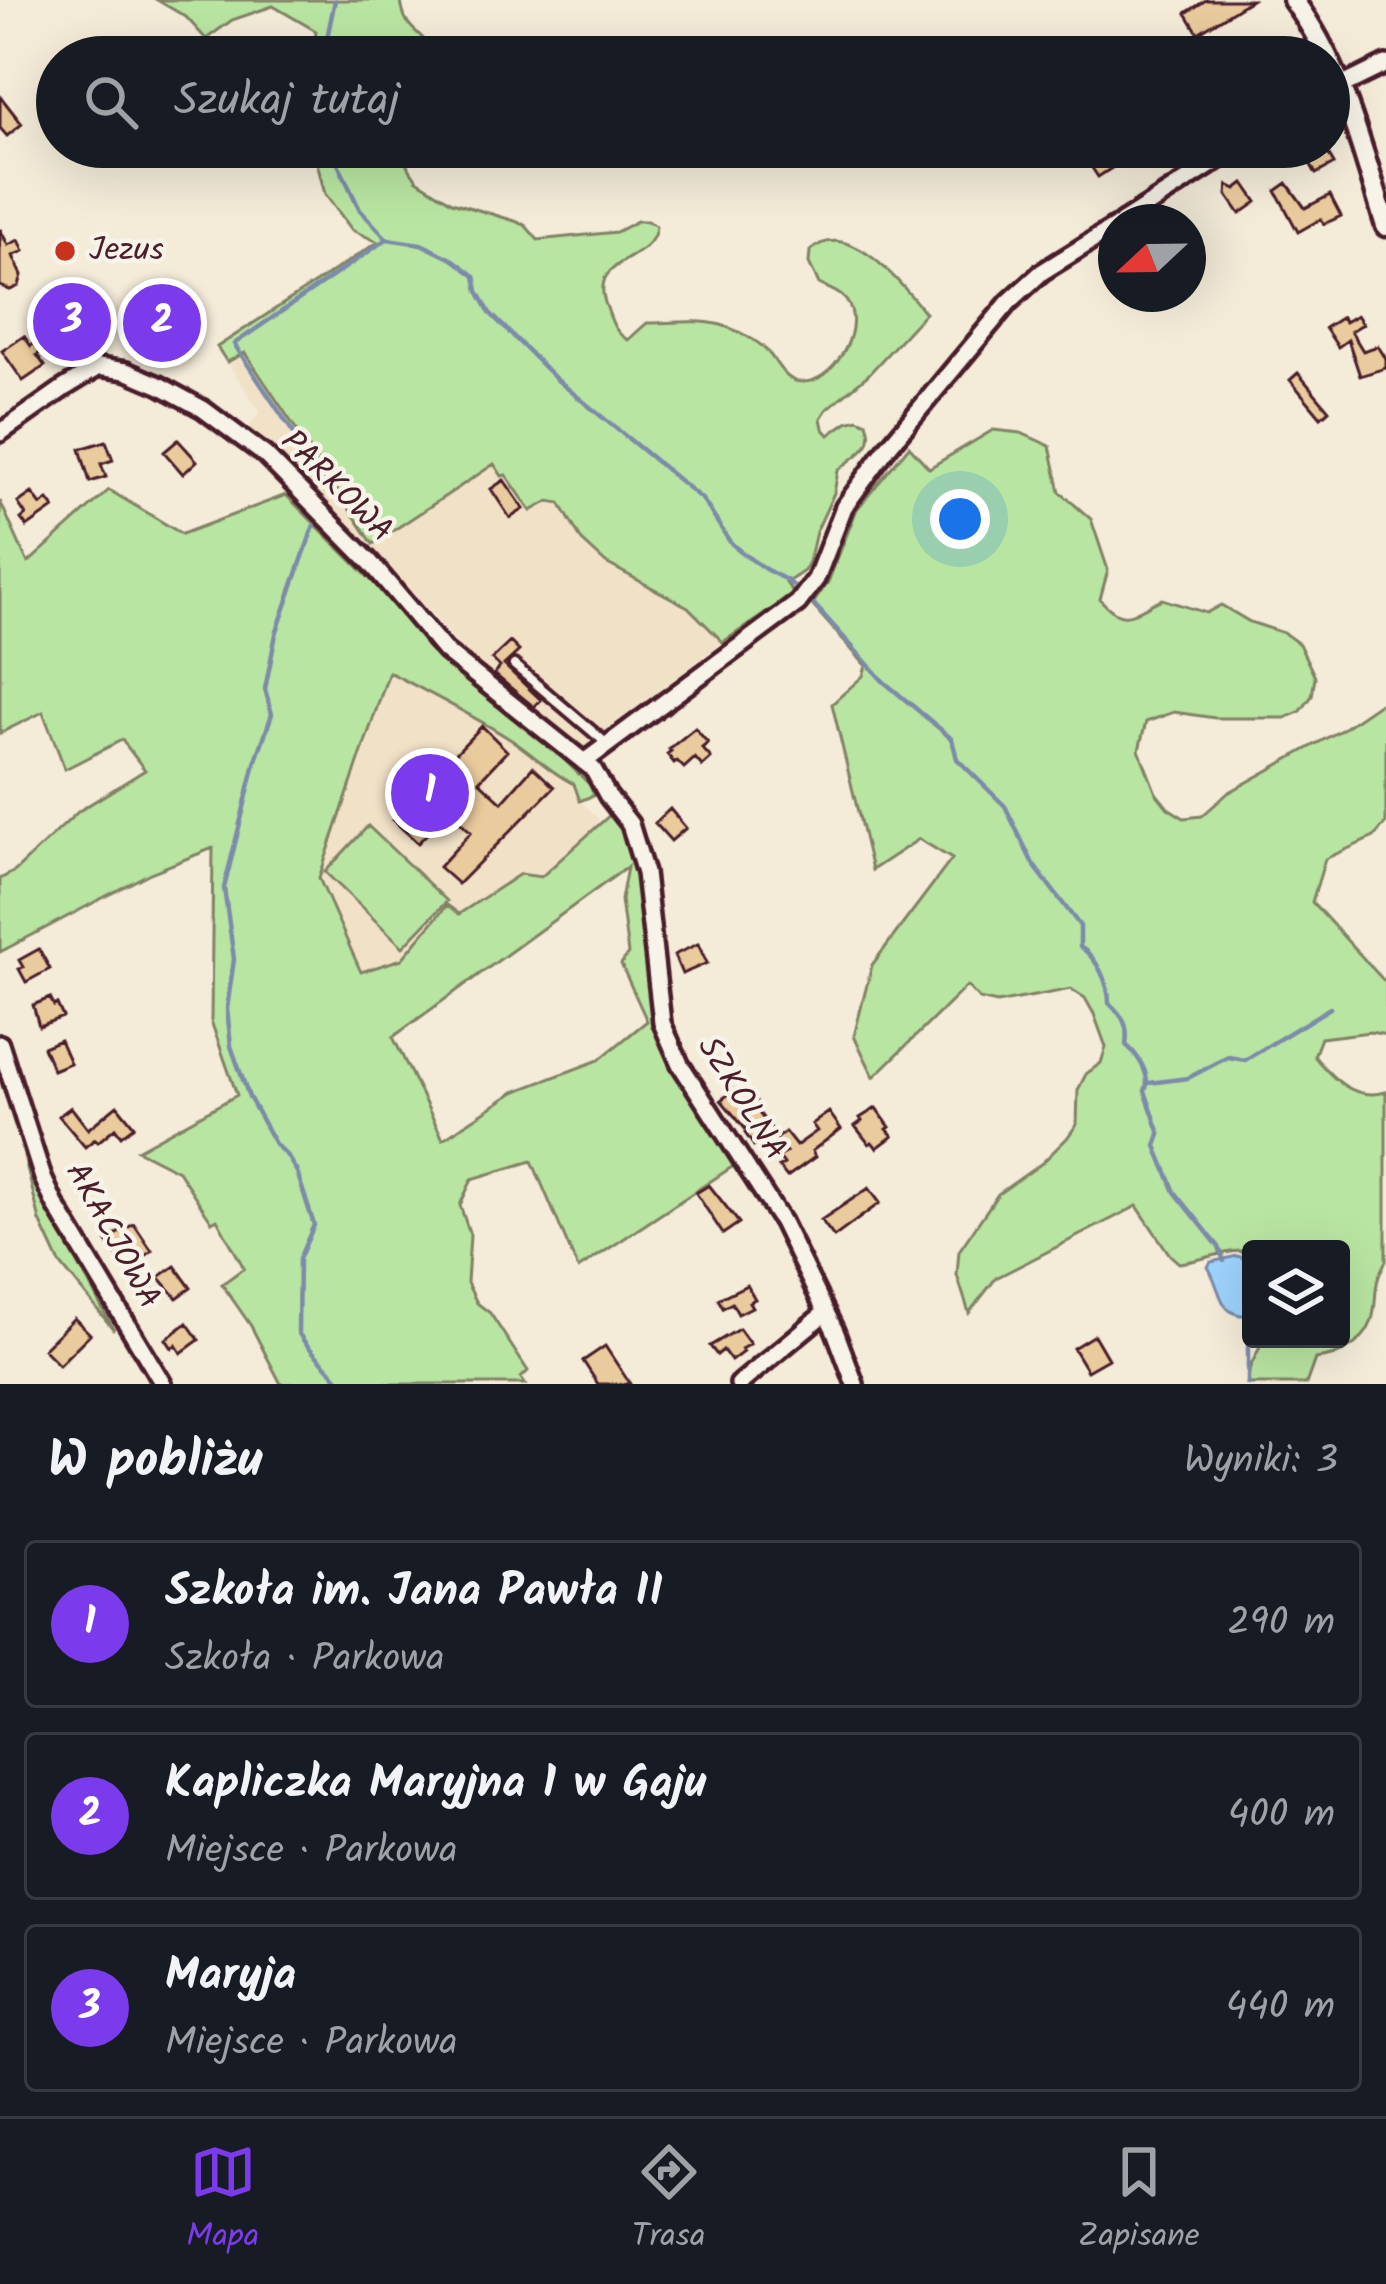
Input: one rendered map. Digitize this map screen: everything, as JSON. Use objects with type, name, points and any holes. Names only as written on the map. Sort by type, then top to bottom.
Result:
[{"type":"street","points":[[1293,0],[1317,36]]},
{"type":"street","points":[[1350,81],[1386,64]]},
{"type":"street","points":[[1350,129],[1386,226]]},
{"type":"street","points":[[1150,204],[1206,168]]},
{"type":"street","points":[[588,765],[607,744],[798,603],[816,579],[844,507],[888,447],[1009,302],[1042,272],[1098,237]]},
{"type":"street","name":"PARKOWA","points":[[0,433],[98,367],[126,371],[173,392],[265,455],[370,562],[445,651],[588,765]]},
{"type":"street","name":"SZKOLNA","points":[[588,765],[630,824],[645,873],[662,1023],[680,1064],[782,1222],[855,1384]]},
{"type":"street","name":"AKACJOWA","points":[[0,1044],[55,1204],[163,1384]]},
{"type":"street","points":[[740,1384],[826,1312]]},
{"type":"lane","points":[[514,665],[607,744]]},
{"type":"shaded area","points":[[245,352],[794,594],[723,642],[586,749],[527,713],[484,673],[270,444],[248,430],[260,411],[227,362]]},
{"type":"shaded area","points":[[323,538],[558,776],[574,784],[580,800],[601,822],[628,866],[393,1037],[319,878]]},
{"type":"green space","points":[[157,0],[401,0],[407,21],[420,36],[315,36],[316,31],[273,6],[232,20],[210,36],[203,36],[186,17]]},
{"type":"green space","points":[[318,168],[409,168],[417,180],[452,202],[525,225],[538,240],[616,232],[647,221],[656,226],[652,239],[605,278],[607,308],[620,334],[628,340],[647,323],[721,325],[762,346],[784,374],[802,382],[834,365],[852,329],[849,305],[819,284],[809,263],[810,251],[825,242],[841,242],[874,258],[925,313],[821,418],[829,435],[858,419],[867,423],[869,439],[838,471],[809,562],[786,583],[794,594],[723,642],[688,607],[606,563],[582,541],[560,503],[549,501],[531,511],[494,464],[373,544],[245,353],[227,362],[217,347],[378,242],[352,230],[325,194]]},
{"type":"green space","points":[[993,430],[1021,433],[1050,446],[1060,492],[1091,519],[1108,570],[1100,599],[1109,608],[1129,615],[1162,599],[1206,613],[1221,605],[1299,644],[1315,677],[1312,696],[1301,711],[1285,718],[1215,718],[1174,712],[1146,722],[1139,750],[1156,793],[1184,818],[1202,816],[1228,793],[1341,730],[1386,699],[1386,823],[1374,837],[1325,859],[1312,902],[1386,983],[1386,1035],[1370,1032],[1321,1038],[1314,1056],[1354,1091],[1386,1092],[1386,1261],[1370,1326],[1350,1346],[1350,1240],[1242,1240],[1242,1252],[1179,1263],[1137,1206],[996,1278],[969,1313],[957,1275],[959,1251],[998,1194],[1042,1163],[1067,1138],[1077,1124],[1078,1090],[1086,1074],[1101,1063],[1106,1047],[1085,998],[1071,989],[997,1003],[979,999],[967,986],[874,1077],[854,1036],[872,965],[952,859],[919,839],[872,870],[832,704],[863,676],[866,666],[812,605],[828,582],[857,509],[909,446],[929,468]]},
{"type":"green space","points":[[109,490],[182,534],[286,495],[461,670],[546,737],[589,784],[594,795],[580,801],[574,784],[513,741],[389,672],[319,878],[361,972],[402,959],[447,905],[459,914],[520,874],[541,877],[611,814],[628,836],[637,863],[661,1042],[738,1163],[578,1269],[532,1161],[472,1179],[460,1205],[470,1235],[467,1283],[528,1371],[521,1378],[525,1384],[281,1384],[251,1326],[222,1284],[244,1268],[217,1219],[212,1222],[178,1171],[137,1150],[237,1095],[211,1021],[213,848],[150,873],[0,952],[0,879],[15,871],[79,811],[145,770],[122,740],[65,769],[43,712],[0,733],[0,501],[28,563]],"holes":[[[627,867],[621,900],[628,954],[621,964],[647,1021],[599,1060],[514,1092],[443,1139],[393,1037]]]},
{"type":"green space","points":[[368,826],[447,901],[403,947],[325,872]]},
{"type":"green space","points":[[5,1078],[46,1204],[114,1330],[59,1262],[40,1221]]},
{"type":"green space","points":[[1260,1348],[1348,1348],[1315,1359],[1306,1384],[1247,1384]]},
{"type":"water","points":[[1242,1257],[1242,1315],[1222,1301],[1208,1267],[1211,1262]]},
{"type":"building","points":[[1206,0],[1251,0],[1198,33],[1186,13]]},
{"type":"building","points":[[0,96],[22,124],[7,136],[0,128]]},
{"type":"building","points":[[1244,183],[1257,202],[1240,214],[1227,195],[1228,185],[1236,189]]},
{"type":"building","points":[[1287,183],[1305,208],[1330,195],[1341,216],[1324,224],[1321,219],[1298,232],[1276,191]]},
{"type":"building","points":[[0,229],[8,245],[19,240],[24,251],[13,256],[22,275],[19,286],[10,290],[0,286]]},
{"type":"building","points":[[1357,315],[1363,324],[1351,331],[1363,351],[1378,346],[1386,359],[1386,368],[1360,376],[1348,340],[1338,347],[1325,328],[1342,317],[1345,322]]},
{"type":"building","points":[[24,336],[41,352],[37,355],[45,366],[23,381],[2,351]]},
{"type":"building","points":[[1298,373],[1329,410],[1321,417],[1290,380]]},
{"type":"building","points":[[178,440],[197,461],[183,474],[164,452]]},
{"type":"building","points":[[106,441],[113,460],[101,464],[106,477],[90,482],[80,449]]},
{"type":"building","points":[[504,480],[524,509],[510,518],[491,489]]},
{"type":"building","points":[[32,493],[41,505],[48,500],[54,508],[27,527],[18,503]]},
{"type":"building","points":[[510,642],[519,651],[504,665],[541,700],[534,707],[494,674],[500,667],[492,659]]},
{"type":"building","points":[[482,726],[507,751],[479,781],[502,802],[533,767],[554,787],[458,884],[439,867],[471,832],[449,811],[418,843],[393,820],[398,816],[389,807],[424,770],[432,778]]},
{"type":"building","points":[[695,728],[708,743],[702,748],[711,758],[702,766],[695,758],[684,768],[667,754]]},
{"type":"building","points":[[670,809],[686,828],[671,841],[655,823]]},
{"type":"building","points":[[698,944],[707,963],[682,974],[674,955]]},
{"type":"building","points":[[39,949],[50,969],[26,982],[19,960]]},
{"type":"building","points":[[50,998],[63,1017],[39,1026],[33,1005]]},
{"type":"building","points":[[60,1040],[70,1063],[53,1070],[43,1047]]},
{"type":"building","points":[[744,1087],[773,1131],[754,1146],[721,1100]]},
{"type":"building","points":[[117,1105],[134,1126],[121,1136],[115,1128],[85,1147],[59,1116],[71,1107],[88,1129]]},
{"type":"building","points":[[876,1108],[893,1136],[877,1148],[855,1126]]},
{"type":"building","points":[[829,1112],[841,1129],[812,1151],[815,1157],[787,1177],[779,1167],[784,1164],[779,1157],[786,1152],[776,1139],[785,1132],[796,1146],[817,1131],[812,1124]]},
{"type":"building","points":[[709,1185],[739,1223],[723,1234],[696,1193]]},
{"type":"building","points":[[869,1188],[880,1203],[834,1237],[821,1220]]},
{"type":"building","points":[[134,1224],[152,1251],[127,1270],[106,1240]]},
{"type":"building","points":[[175,1266],[191,1288],[177,1298],[159,1277]]},
{"type":"building","points":[[747,1285],[755,1299],[749,1302],[752,1307],[738,1314],[732,1303],[723,1308],[718,1299]]},
{"type":"building","points":[[74,1318],[90,1334],[59,1365],[43,1349]]},
{"type":"building","points":[[187,1323],[199,1340],[181,1353],[166,1339]]},
{"type":"building","points":[[739,1329],[750,1344],[731,1361],[723,1350],[717,1355],[710,1346]]},
{"type":"building","points":[[1094,1335],[1108,1359],[1087,1371],[1073,1348]]},
{"type":"building","points":[[605,1346],[630,1384],[598,1384],[583,1361]]},
{"type":"waterway","points":[[327,36],[335,0]]},
{"type":"waterway","points":[[340,168],[360,210],[387,239],[421,244],[475,276],[490,313],[556,379],[703,500],[741,552],[799,591]]},
{"type":"waterway","points":[[324,490],[321,474],[234,344],[387,239]]},
{"type":"waterway","points":[[314,525],[276,634],[265,689],[272,714],[224,888],[234,959],[227,1009],[231,1046],[249,1097],[297,1172],[314,1225],[299,1259],[298,1332],[342,1384]]},
{"type":"waterway","points":[[812,602],[883,681],[952,739],[957,759],[1005,806],[1033,864],[1080,926],[1080,947],[1101,972],[1109,1003],[1126,1026],[1126,1045],[1145,1072],[1145,1091],[1160,1134],[1156,1146],[1175,1192],[1219,1247],[1224,1261]]},
{"type":"waterway","points":[[1149,1083],[1188,1078],[1228,1057],[1245,1060],[1330,1008]]},
{"type":"waterway","points":[[1248,1348],[1248,1384]]},
{"type":"place","name":"Jezus","points":[[65,251]]},
{"type":"place","name":"Maryja","points":[[72,322]]},
{"type":"place","name":"Kapliczka Maryjna 1 w Gaju","points":[[162,323]]},
{"type":"place","name":"Szkoła im. Jana Pawła II","points":[[430,793]]}]
